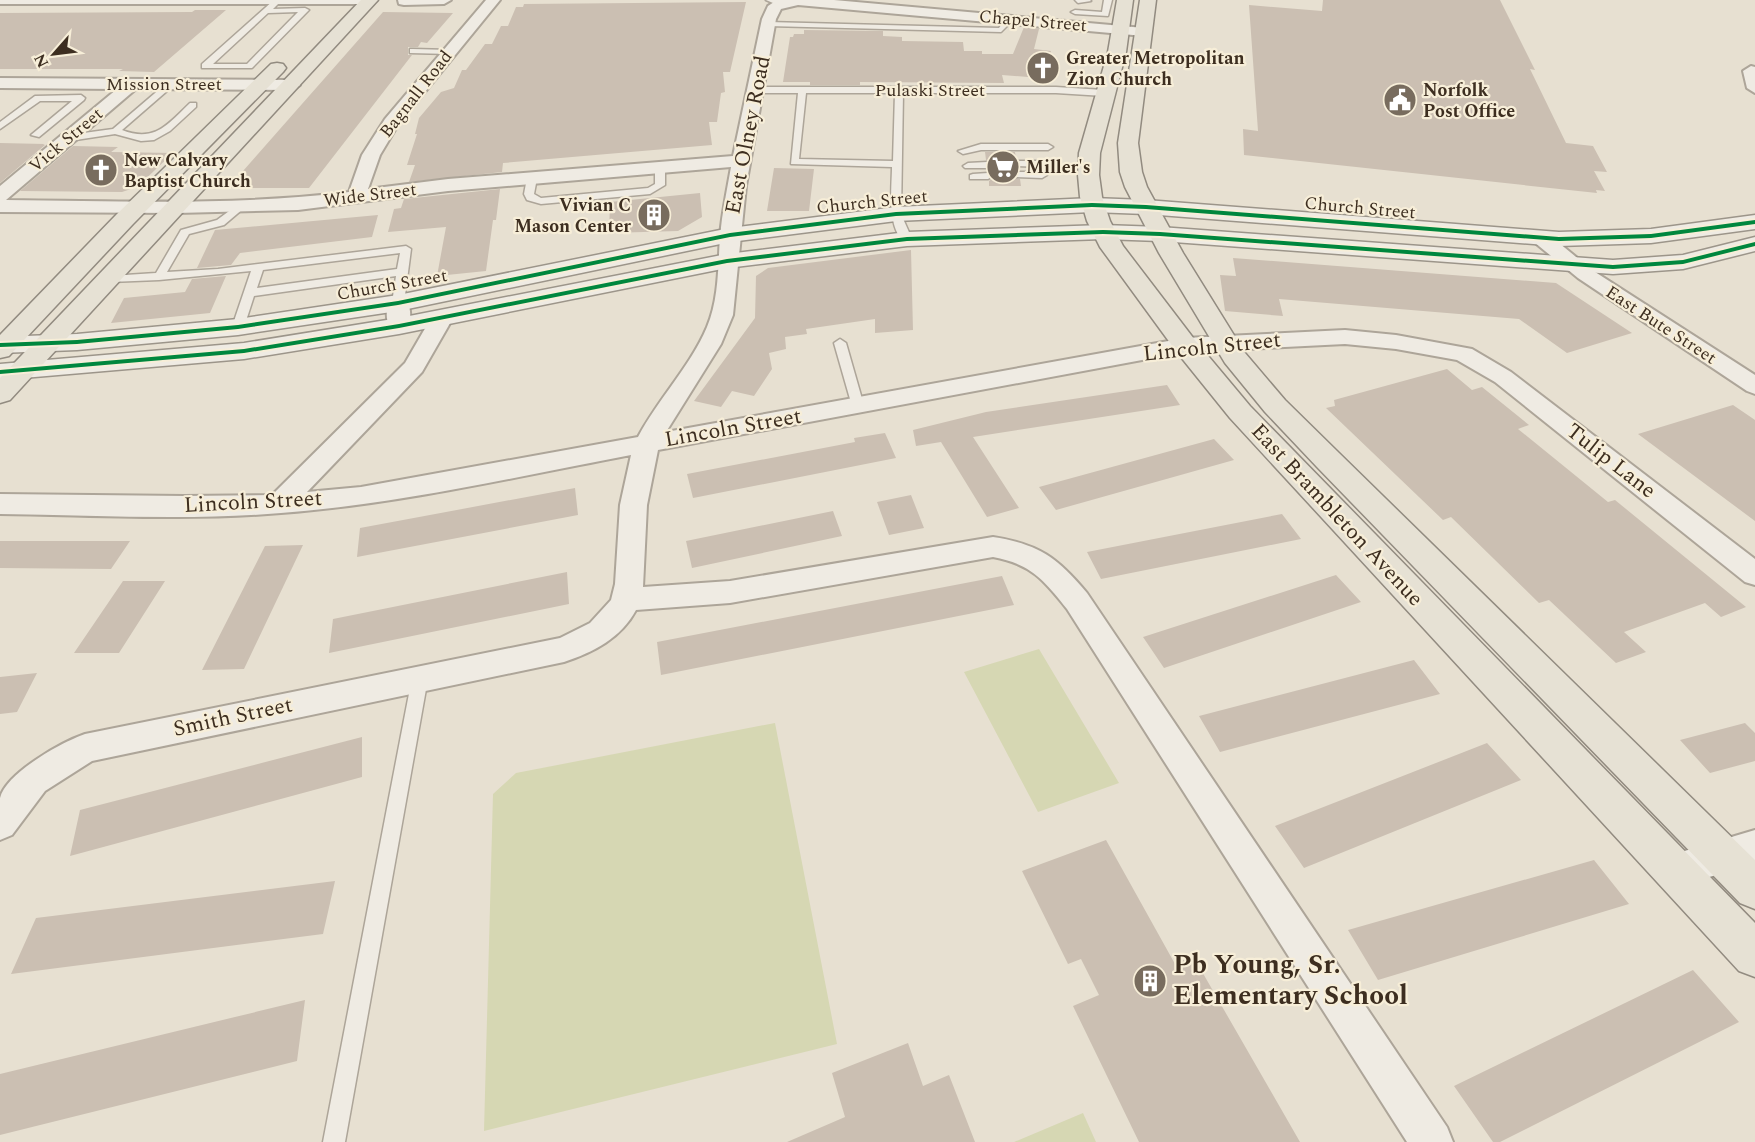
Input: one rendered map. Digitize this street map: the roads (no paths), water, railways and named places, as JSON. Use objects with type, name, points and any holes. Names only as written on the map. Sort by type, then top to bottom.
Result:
[{"type":"main road","points":[[307,38],[343,0]]},
{"type":"main road","points":[[0,394],[10,372],[47,343],[110,279],[370,0]]},
{"type":"main road","name":"East Brambleton Avenue","points":[[1148,0],[1128,142],[1131,172],[1146,216],[1224,344],[1253,381],[1295,426],[1739,852],[1755,889]]},
{"type":"main road","points":[[1111,9],[1115,57],[1095,121],[1087,180],[1092,205],[1110,232],[1180,308],[1224,344]]},
{"type":"main road","points":[[2,347],[137,207],[290,55]]},
{"type":"main road","points":[[1095,121],[1105,135],[1110,173],[1146,216]]},
{"type":"main road","name":"Church Street","points":[[10,372],[244,351],[729,235],[896,214],[1092,205],[1146,216],[1573,265],[1633,267],[1669,264],[1755,244]]},
{"type":"main road","name":"Church Street","points":[[2,347],[399,314],[442,318],[727,261],[907,239],[1110,232],[1146,216],[1541,238],[1640,237],[1755,222]]},
{"type":"main road","name":"East Brambleton Avenue","points":[[1110,232],[1185,345],[1264,439],[1755,955]]},
{"type":"street","points":[[0,0],[370,0]]},
{"type":"street","points":[[404,1],[444,0]]},
{"type":"street","name":"Bagnall Road","points":[[356,198],[371,155],[391,123],[493,0]]},
{"type":"street","name":"Chapel Street","points":[[775,2],[886,4],[1010,19],[1079,8],[1111,9],[1144,32]]},
{"type":"street","name":"East Olney Road","points":[[626,599],[632,523],[642,458],[660,417],[718,328],[724,306],[729,235],[740,161],[768,24],[775,2]]},
{"type":"street","points":[[1751,72],[1755,88]]},
{"type":"street","name":"Mission Street","points":[[0,83],[292,85]]},
{"type":"street","points":[[0,97],[19,83]]},
{"type":"street","name":"Vick Street","points":[[0,196],[132,84]]},
{"type":"street","name":"Wide Street","points":[[0,206],[177,207],[298,204],[448,185],[740,161]]},
{"type":"street","name":"East Bute Street","points":[[1541,238],[1573,265],[1755,386]]},
{"type":"street","points":[[279,504],[414,367],[442,318]]},
{"type":"street","name":"Lincoln Street","points":[[0,504],[184,506],[279,504],[361,496],[1185,345],[1345,337],[1396,342],[1464,354]]},
{"type":"street","name":"Tulip Lane","points":[[1464,354],[1503,377],[1755,574]]},
{"type":"street","points":[[626,599],[730,592],[993,547],[1014,550],[1050,568],[1077,602],[1432,1142]]},
{"type":"street","name":"Smith Street","points":[[0,824],[33,780],[85,748],[564,650],[588,640],[606,626],[618,613],[626,599]]},
{"type":"street","points":[[1674,870],[1739,852]]},
{"type":"lane","points":[[266,11],[305,10],[249,66],[205,66],[278,0]]},
{"type":"lane","points":[[1079,8],[1111,9]]},
{"type":"lane","points":[[768,24],[1001,30],[1010,19]]},
{"type":"lane","points":[[412,51],[450,52]]},
{"type":"lane","points":[[71,97],[90,84]]},
{"type":"lane","points":[[69,138],[116,131],[171,84]]},
{"type":"lane","name":"Pulaski Street","points":[[756,90],[1056,90],[1104,93]]},
{"type":"lane","points":[[899,90],[896,214],[907,239]]},
{"type":"lane","points":[[802,91],[794,162],[897,164]]},
{"type":"lane","points":[[0,126],[38,98],[81,98],[36,135]]},
{"type":"lane","points":[[116,131],[130,138],[159,137],[194,105]]},
{"type":"lane","points":[[986,160],[965,158],[981,147],[1046,155],[1016,159]]},
{"type":"lane","points":[[1019,175],[1041,175]]},
{"type":"lane","points":[[973,177],[988,176]]},
{"type":"lane","points":[[159,277],[185,232],[220,223],[240,206]]},
{"type":"lane","points":[[110,279],[258,268],[406,249],[399,314]]},
{"type":"lane","points":[[238,327],[258,268]]},
{"type":"lane","points":[[248,293],[402,272]]},
{"type":"lane","points":[[840,343],[858,405]]},
{"type":"lane","points":[[334,1142],[420,678]]},
{"type":"place","name":"Greater Metropolitan Zion Church","points":[[1043,68]]},
{"type":"place","name":"Norfolk Post Office","points":[[1400,100]]},
{"type":"place","name":"Miller's","points":[[1003,167]]},
{"type":"place","name":"New Calvary Baptist Church","points":[[101,170]]},
{"type":"place","name":"Vivian C Mason Center","points":[[654,215]]},
{"type":"place","name":"Pb Young, Sr. Elementary School","points":[[1150,981]]}]
